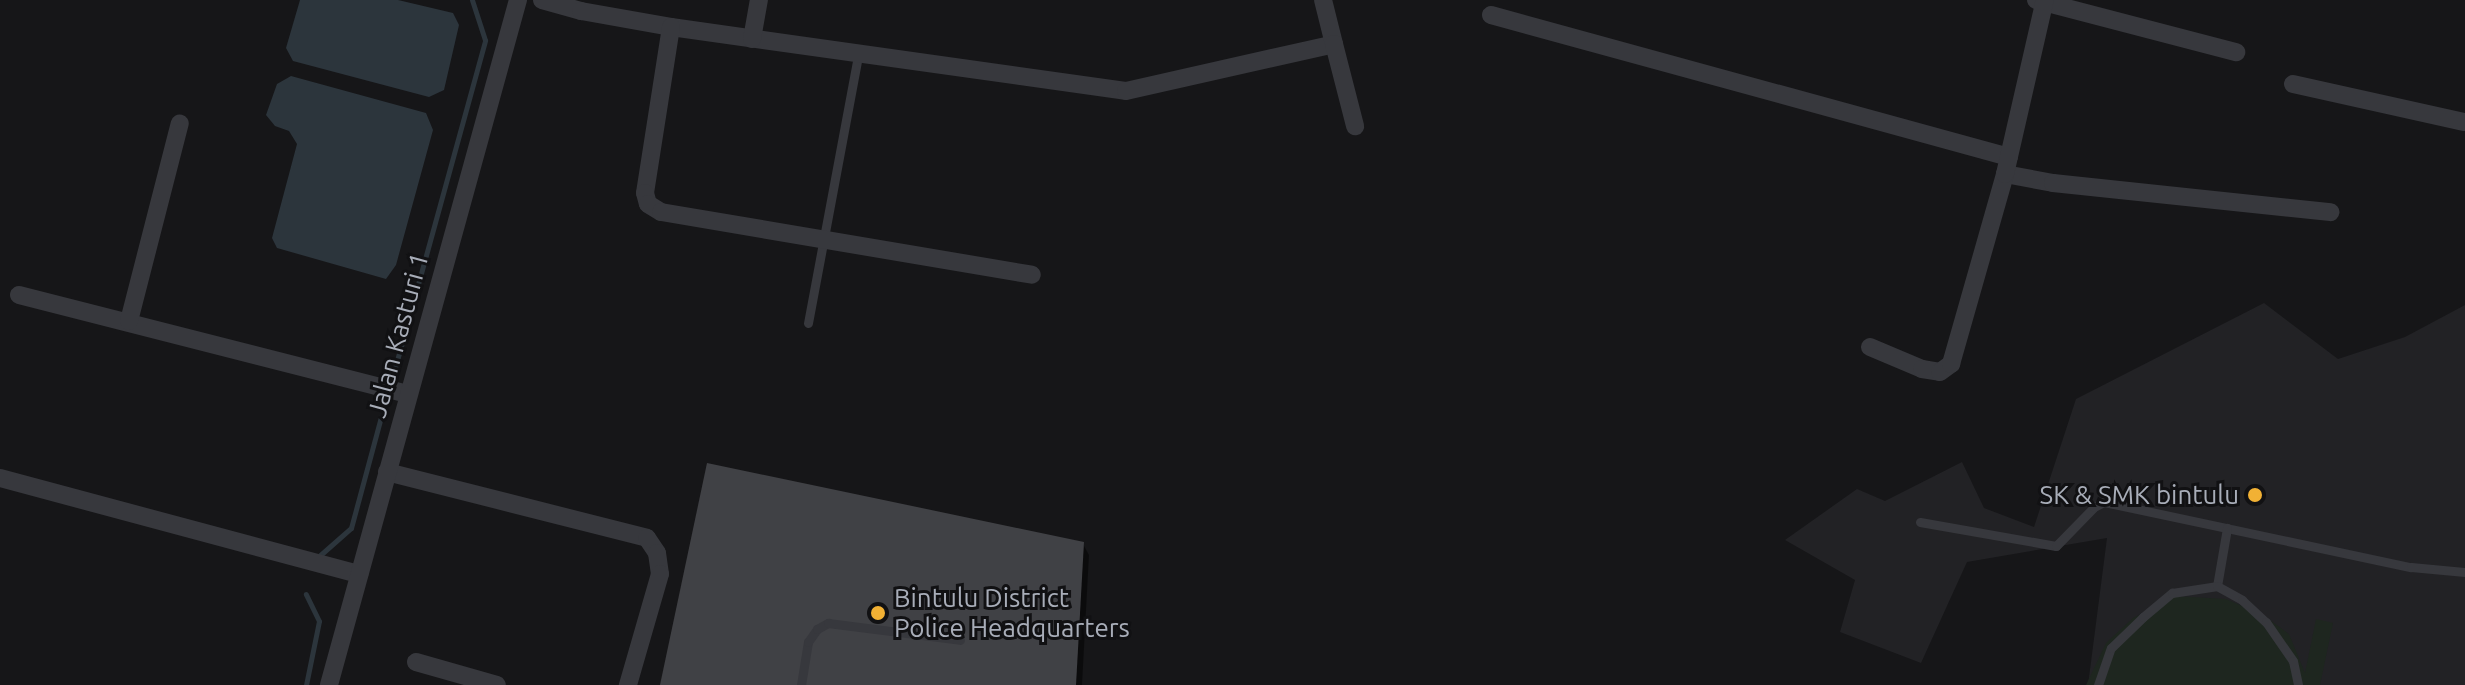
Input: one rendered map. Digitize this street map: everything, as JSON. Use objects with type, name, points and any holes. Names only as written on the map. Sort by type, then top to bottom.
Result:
[{"type":"street","name":"Jalan Kasturi 1","points":[[329,685],[518,0]]},
{"type":"street","points":[[542,0],[581,11],[671,27],[1126,91],[1334,44]]},
{"type":"street","points":[[752,39],[759,0]]},
{"type":"street","points":[[1323,0],[1355,126]]},
{"type":"street","points":[[1870,347],[1922,369],[1948,370],[2007,165],[2042,1],[2236,52]]},
{"type":"street","points":[[1491,15],[2007,165],[2053,183],[2330,212]]},
{"type":"street","points":[[671,27],[645,193],[648,204],[661,212],[1032,275]]},
{"type":"street","points":[[2293,84],[2465,122]]},
{"type":"street","points":[[129,321],[180,123]]},
{"type":"street","points":[[19,295],[408,394]]},
{"type":"street","points":[[387,472],[647,538],[657,553],[660,574],[628,685]]},
{"type":"street","points":[[0,478],[359,574]]},
{"type":"street","points":[[416,662],[497,685]]},
{"type":"lane","points":[[808,323],[858,55]]},
{"type":"lane","points":[[1920,522],[2056,546],[2094,507],[2104,502],[2411,567],[2465,572]]},
{"type":"lane","points":[[2217,586],[2227,528]]},
{"type":"lane","points":[[2098,685],[2111,648],[2143,617],[2172,593],[2217,586],[2242,600],[2266,622],[2293,661],[2298,685]]},
{"type":"lane","points":[[801,685],[808,642],[817,629],[828,623],[960,640]]},
{"type":"shaded area","points":[[300,0],[398,0],[453,13],[459,25],[444,90],[429,97],[293,61],[286,48]]},
{"type":"shaded area","points":[[291,76],[426,113],[433,130],[396,265],[386,279],[277,248],[272,238],[297,144],[289,131],[275,126],[266,115],[277,84]]},
{"type":"shaded area","name":"SK & SMK bintulu","points":[[2264,303],[2338,359],[2405,337],[2465,305],[2465,685],[2088,685],[2107,538],[1967,562],[1921,663],[1840,632],[1855,580],[1785,540],[1857,489],[1885,501],[1962,462],[1984,508],[2034,527],[2076,399]]},
{"type":"shaded area","points":[[2174,596],[2226,599],[2263,615],[2289,634],[2305,673],[2316,619],[2333,623],[2320,685],[2086,685],[2106,643],[2133,618]]},
{"type":"building","name":"Bintulu District Police Headquarters","points":[[707,463],[1084,542],[1076,685],[660,685]]},
{"type":"waterway","points":[[393,375],[485,40],[472,0]]},
{"type":"waterway","points":[[318,557],[351,528],[381,417]]},
{"type":"waterway","points":[[306,594],[319,621],[306,685]]},
{"type":"place","name":"SK & SMK bintulu","points":[[2255,495]]},
{"type":"place","name":"Bintulu District Police Headquarters","points":[[878,613]]}]
